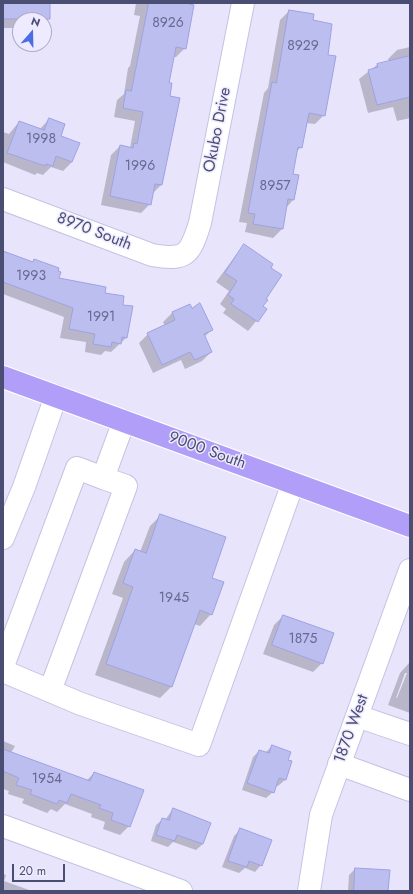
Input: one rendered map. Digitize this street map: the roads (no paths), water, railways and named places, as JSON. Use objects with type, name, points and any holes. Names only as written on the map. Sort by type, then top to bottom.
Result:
[{"type":"main road","name":"9000 South","points":[[3,377],[410,526]]},
{"type":"street","name":"Okubo Drive","points":[[185,254],[194,243],[200,223],[243,3]]},
{"type":"street","name":"8970 South","points":[[3,199],[152,255],[172,258],[185,254]]},
{"type":"street","points":[[3,538],[24,487],[56,396]]},
{"type":"street","points":[[103,478],[124,421]]},
{"type":"street","points":[[3,666],[77,468],[126,486],[50,691]]},
{"type":"street","points":[[3,671],[50,691],[199,745],[293,483]]},
{"type":"street","name":"1870 West","points":[[309,891],[322,815],[339,764],[410,570]]},
{"type":"street","points":[[357,716],[410,734]]},
{"type":"street","points":[[339,764],[410,790]]},
{"type":"street","points":[[3,826],[181,891]]}]
